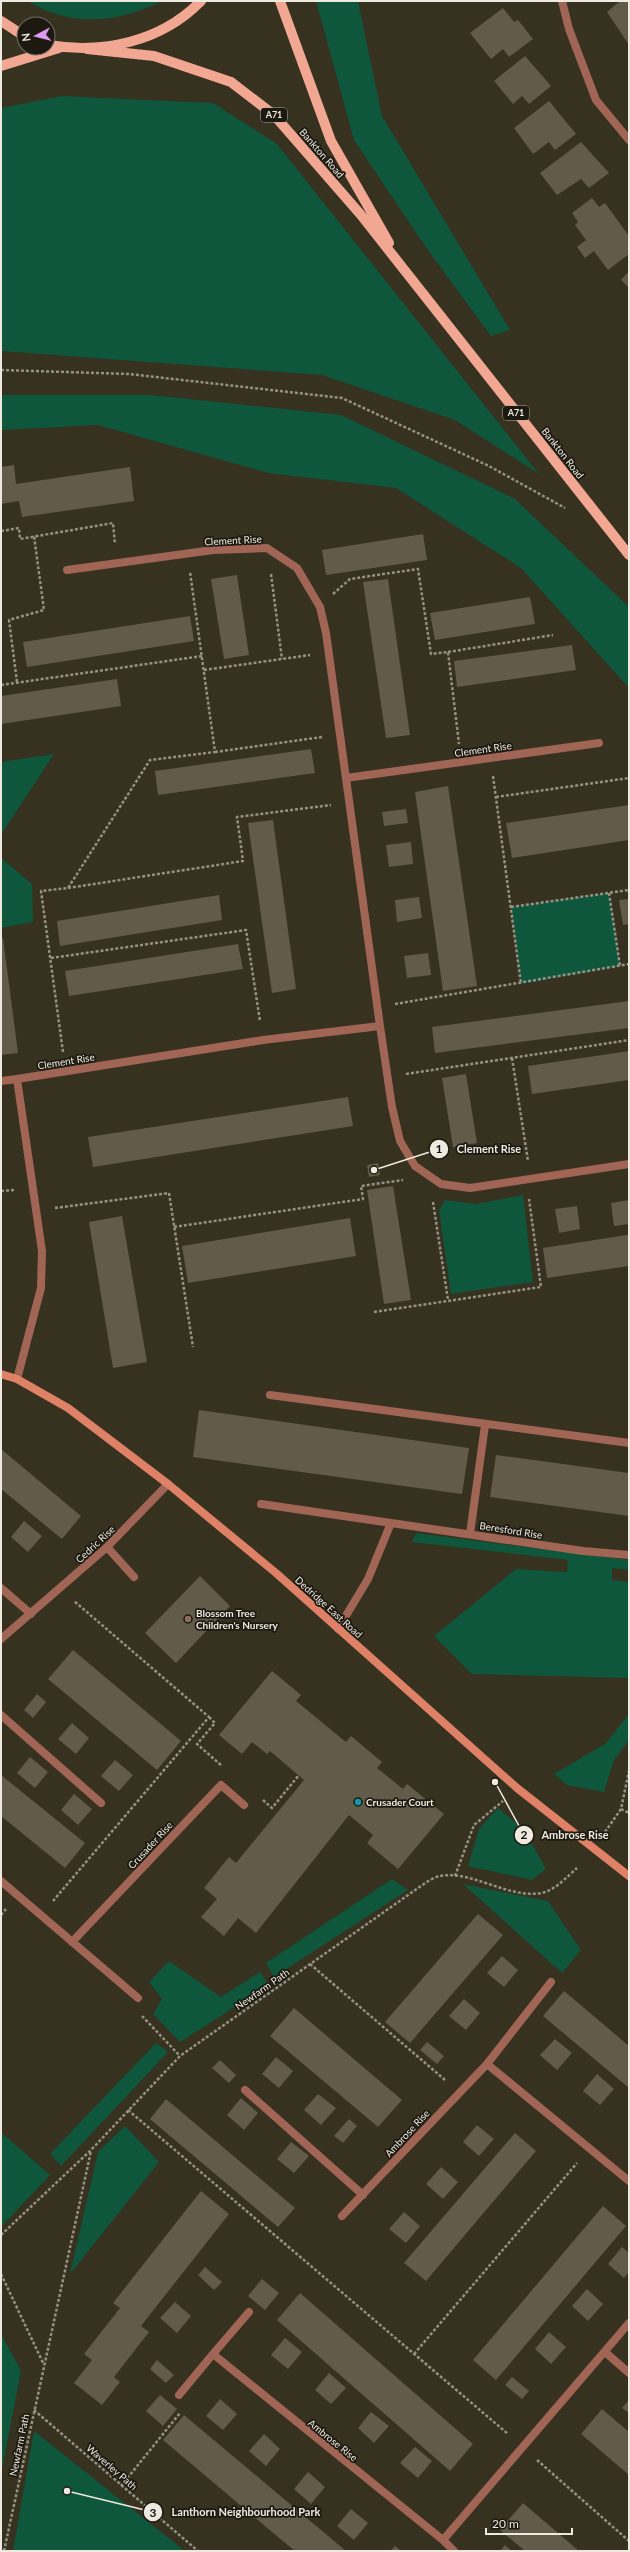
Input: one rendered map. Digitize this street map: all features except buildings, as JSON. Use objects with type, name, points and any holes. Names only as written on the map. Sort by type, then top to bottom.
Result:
[{"type":"main road","name":"A71","points":[[56,46],[87,49],[139,41],[185,16],[201,1]]},
{"type":"main road","name":"Bankton Road","points":[[280,1],[332,141],[404,271]]},
{"type":"main road","points":[[1,21],[16,31]]},
{"type":"main road","points":[[1,66],[61,47]]},
{"type":"main road","name":"Bankton Road","points":[[87,49],[154,56],[231,82],[274,115],[361,215],[629,555]]},
{"type":"street","points":[[562,1],[569,29],[596,100],[629,140]]},
{"type":"street","name":"Clement Rise","points":[[67,570],[188,553],[267,548],[297,568],[320,607],[329,652],[380,1026],[392,1107],[400,1141],[415,1166],[441,1184],[470,1188],[629,1164]]},
{"type":"street","name":"Clement Rise","points":[[346,778],[599,743]]},
{"type":"street","name":"Clement Rise","points":[[1,1081],[263,1040],[380,1026]]},
{"type":"street","points":[[17,1079],[42,1251],[41,1288],[17,1379]]},
{"type":"street","name":"Dedridge East Road","points":[[1,1374],[17,1379],[68,1408],[168,1484],[276,1573],[517,1788],[629,1876]]},
{"type":"street","points":[[270,1395],[629,1444]]},
{"type":"street","points":[[470,1534],[485,1425]]},
{"type":"street","name":"Cedric Rise","points":[[1,1639],[107,1547],[168,1484]]},
{"type":"street","name":"Beresford Rise","points":[[261,1504],[583,1551],[629,1554]]},
{"type":"street","points":[[338,1629],[368,1579],[391,1523]]},
{"type":"street","points":[[107,1547],[134,1577]]},
{"type":"street","points":[[1,1588],[31,1614]]},
{"type":"street","points":[[1,1715],[101,1803]]},
{"type":"street","name":"Crusader Rise","points":[[72,1942],[221,1785],[244,1805]]},
{"type":"street","points":[[1,1881],[138,1998]]},
{"type":"street","name":"Ambrose Rise","points":[[342,2216],[461,2093],[487,2064],[551,1982]]},
{"type":"street","points":[[487,2064],[629,2181]]},
{"type":"street","points":[[244,2090],[363,2195]]},
{"type":"street","points":[[179,2395],[249,2312]]},
{"type":"street","points":[[443,2540],[629,2323]]},
{"type":"street","points":[[605,2352],[629,2373]]},
{"type":"street","name":"Ambrose Rise","points":[[213,2354],[443,2540],[454,2551]]},
{"type":"path","points":[[1,370],[129,374],[342,398],[489,466],[571,512]]},
{"type":"path","points":[[1,531],[18,528],[20,539],[113,523],[118,563]]},
{"type":"path","points":[[17,682],[9,620],[44,610],[34,536]]},
{"type":"path","points":[[267,548],[282,659]]},
{"type":"path","points":[[188,553],[215,752]]},
{"type":"path","points":[[320,607],[350,579],[418,569],[431,654],[553,635]]},
{"type":"path","points":[[204,670],[329,652]]},
{"type":"path","points":[[448,652],[461,762]]},
{"type":"path","points":[[1,685],[202,656]]},
{"type":"path","points":[[68,888],[150,760],[340,734]]},
{"type":"path","points":[[491,758],[521,984]]},
{"type":"path","points":[[496,797],[629,778]]},
{"type":"path","points":[[65,1071],[41,891],[243,861],[237,817],[350,803]]},
{"type":"path","points":[[512,908],[629,890]]},
{"type":"path","points":[[609,893],[620,966]]},
{"type":"path","points":[[51,958],[246,930],[263,1040]]},
{"type":"path","points":[[378,1007],[521,984],[629,964]]},
{"type":"path","points":[[388,1077],[629,1040]]},
{"type":"path","points":[[374,1312],[541,1287],[512,1058]]},
{"type":"path","points":[[174,1227],[363,1199],[361,1186],[405,1180],[415,1166]]},
{"type":"path","points":[[441,1184],[433,1199],[448,1300]]},
{"type":"path","points":[[37,1210],[169,1193],[193,1347]]},
{"type":"path","points":[[60,1588],[215,1723],[197,1744],[225,1768]]},
{"type":"path","points":[[41,1915],[209,1717]]},
{"type":"path","points":[[605,1832],[621,1809],[629,1772]]},
{"type":"path","points":[[260,1798],[272,1808],[299,1775]]},
{"type":"path","points":[[455,1876],[474,1825],[517,1788]]},
{"type":"path","points":[[621,1809],[629,1813]]},
{"type":"path","name":"Newfarm Path","points":[[1,2235],[91,2150],[180,2056],[418,1888],[439,1876],[455,1876],[515,1891],[543,1893],[562,1881],[577,1868]]},
{"type":"path","points":[[310,1964],[461,2093]]},
{"type":"path","points":[[138,1998],[140,2013],[180,2056]]},
{"type":"path","points":[[128,2110],[522,2446],[629,2541]]},
{"type":"path","points":[[414,2354],[590,2148]]},
{"type":"path","name":"Newfarm Path","points":[[4,2551],[91,2150]]},
{"type":"path","points":[[1,2274],[44,2366]]},
{"type":"path","points":[[121,2486],[184,2408],[179,2395]]},
{"type":"path","name":"Waverley Path","points":[[34,2410],[198,2551]]},
{"type":"green space","points":[[28,1],[161,1],[127,15],[113,18],[83,19],[55,14]]},
{"type":"green space","points":[[316,1],[358,1],[382,116],[510,330],[491,336],[425,246],[354,140]]},
{"type":"green space","points":[[62,96],[213,103],[277,144],[539,474],[455,420],[322,375],[1,351],[1,108]]},
{"type":"green space","points":[[1,395],[151,395],[341,415],[515,499],[629,607],[629,688],[521,568],[396,488],[268,473],[98,425],[1,430]]},
{"type":"green space","points":[[54,754],[1,835],[1,762]]},
{"type":"green space","points":[[1,858],[32,884],[33,922],[1,928]]},
{"type":"green space","points":[[609,893],[620,966],[521,984],[511,907]]},
{"type":"green space","points":[[523,1195],[533,1282],[451,1294],[439,1210],[445,1200],[476,1204]]},
{"type":"green space","points":[[416,1533],[629,1560],[629,1570],[612,1568],[612,1580],[629,1582],[629,1678],[472,1674],[434,1636],[516,1569],[567,1572],[568,1560],[412,1542]]},
{"type":"green space","points":[[629,1714],[629,1740],[614,1760],[604,1792],[567,1785],[554,1774],[605,1744]]},
{"type":"green space","points":[[498,1808],[515,1822],[526,1835],[546,1869],[532,1880],[468,1866],[479,1829]]},
{"type":"green space","points":[[392,1879],[408,1890],[274,1977],[266,1963]]},
{"type":"green space","points":[[463,1884],[548,1901],[581,1950],[562,1973]]},
{"type":"green space","points":[[169,1961],[221,1997],[260,1972],[269,1985],[180,2042],[153,2014],[162,1999],[149,1982]]},
{"type":"green space","points":[[156,2043],[168,2052],[61,2166],[50,2154]]},
{"type":"green space","points":[[125,2126],[159,2162],[70,2274],[98,2152]]},
{"type":"green space","points":[[3,2134],[50,2175],[1,2227],[1,2136]]},
{"type":"green space","points":[[1,2334],[21,2371],[1,2474]]},
{"type":"green space","points":[[34,2431],[185,2551],[13,2551]]},
{"type":"place","name":"Clement Rise","points":[[374,1170]]},
{"type":"place","name":"Blossom Tree Children's Nursery","points":[[188,1619]]},
{"type":"place","name":"Ambrose Rise","points":[[495,1782]]},
{"type":"place","name":"Crusader Court","points":[[358,1802]]},
{"type":"place","name":"Lanthorn Neighbourhood Park","points":[[67,2491]]}]
